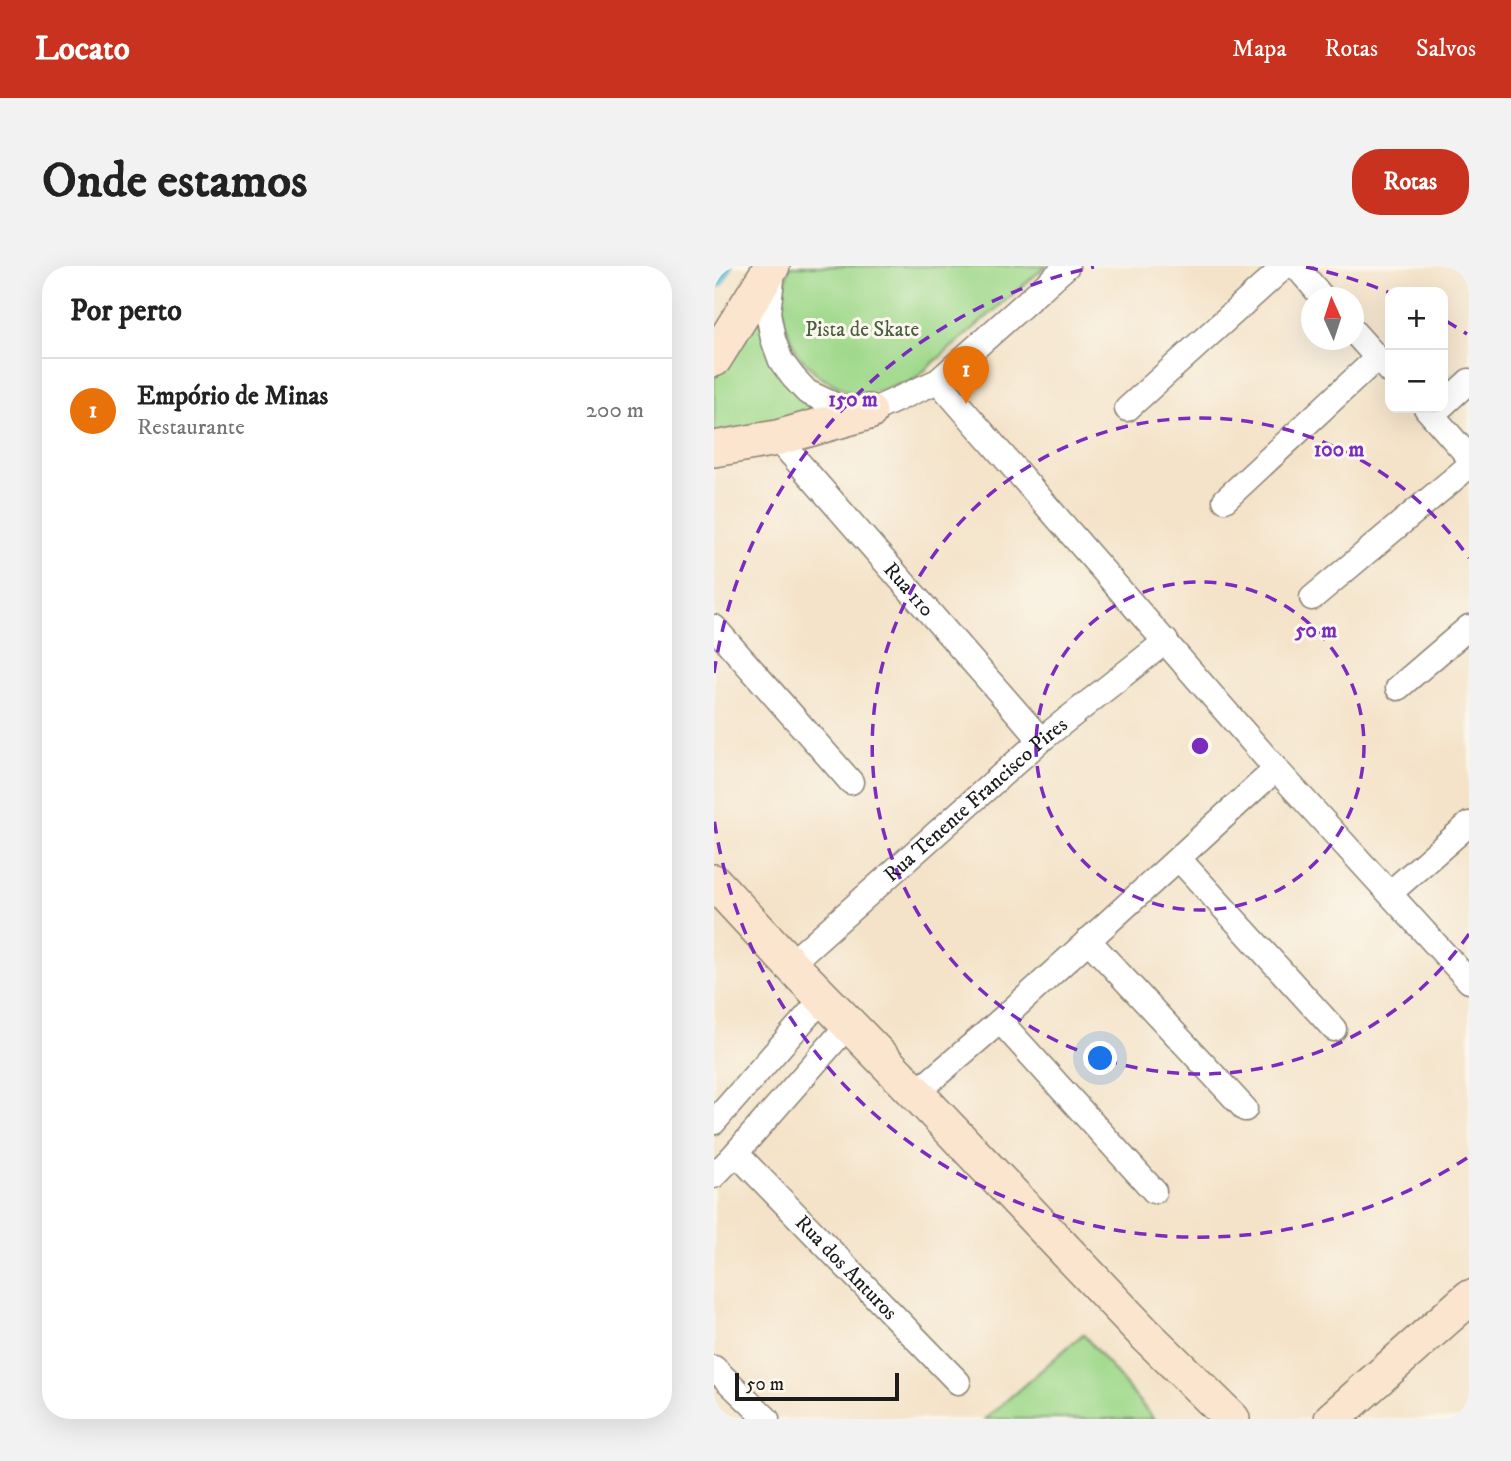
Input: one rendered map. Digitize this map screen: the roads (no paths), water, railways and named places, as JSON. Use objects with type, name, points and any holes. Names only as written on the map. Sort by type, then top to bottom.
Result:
[{"type":"street","points":[[714,359],[774,266]]},
{"type":"street","points":[[774,266],[768,313],[781,361],[807,392],[837,406],[869,412]]},
{"type":"street","points":[[714,449],[778,438],[869,412],[938,381],[1067,266]]},
{"type":"street","points":[[1128,409],[1285,266]]},
{"type":"street","points":[[1296,266],[1314,287]]},
{"type":"street","points":[[1225,500],[1384,365],[1364,344]]},
{"type":"street","points":[[938,381],[1276,769],[1469,981]]},
{"type":"street","points":[[1448,398],[1469,381]]},
{"type":"street","points":[[1438,413],[1469,457]]},
{"type":"street","name":"Rua 110","points":[[778,438],[1041,740]]},
{"type":"street","points":[[1312,598],[1469,466]]},
{"type":"street","points":[[1398,688],[1469,626]]},
{"type":"street","points":[[714,627],[851,782]]},
{"type":"street","name":"Rua Tenente Francisco Pires","points":[[790,964],[1041,740],[1166,641]]},
{"type":"street","points":[[916,1093],[1000,1021],[1276,769]]},
{"type":"street","points":[[1390,893],[1469,824]]},
{"type":"street","points":[[1179,859],[1334,1029]]},
{"type":"street","points":[[714,883],[1143,1332],[1232,1419]]},
{"type":"street","points":[[1088,940],[1245,1109]]},
{"type":"street","points":[[714,1122],[823,998]]},
{"type":"street","points":[[1000,1021],[1154,1191]]},
{"type":"street","points":[[714,1176],[849,1024]]},
{"type":"street","name":"Rua dos Anturos","points":[[736,1153],[958,1382]]},
{"type":"street","points":[[1332,1419],[1469,1298]]},
{"type":"street","points":[[714,1368],[767,1419]]},
{"type":"waterway","points":[[714,278],[721,266]]},
{"type":"place","name":"Empório de Minas","points":[[966,404]]},
{"type":"park label","name":"Pista de Skate","points":[[862,329]]}]
